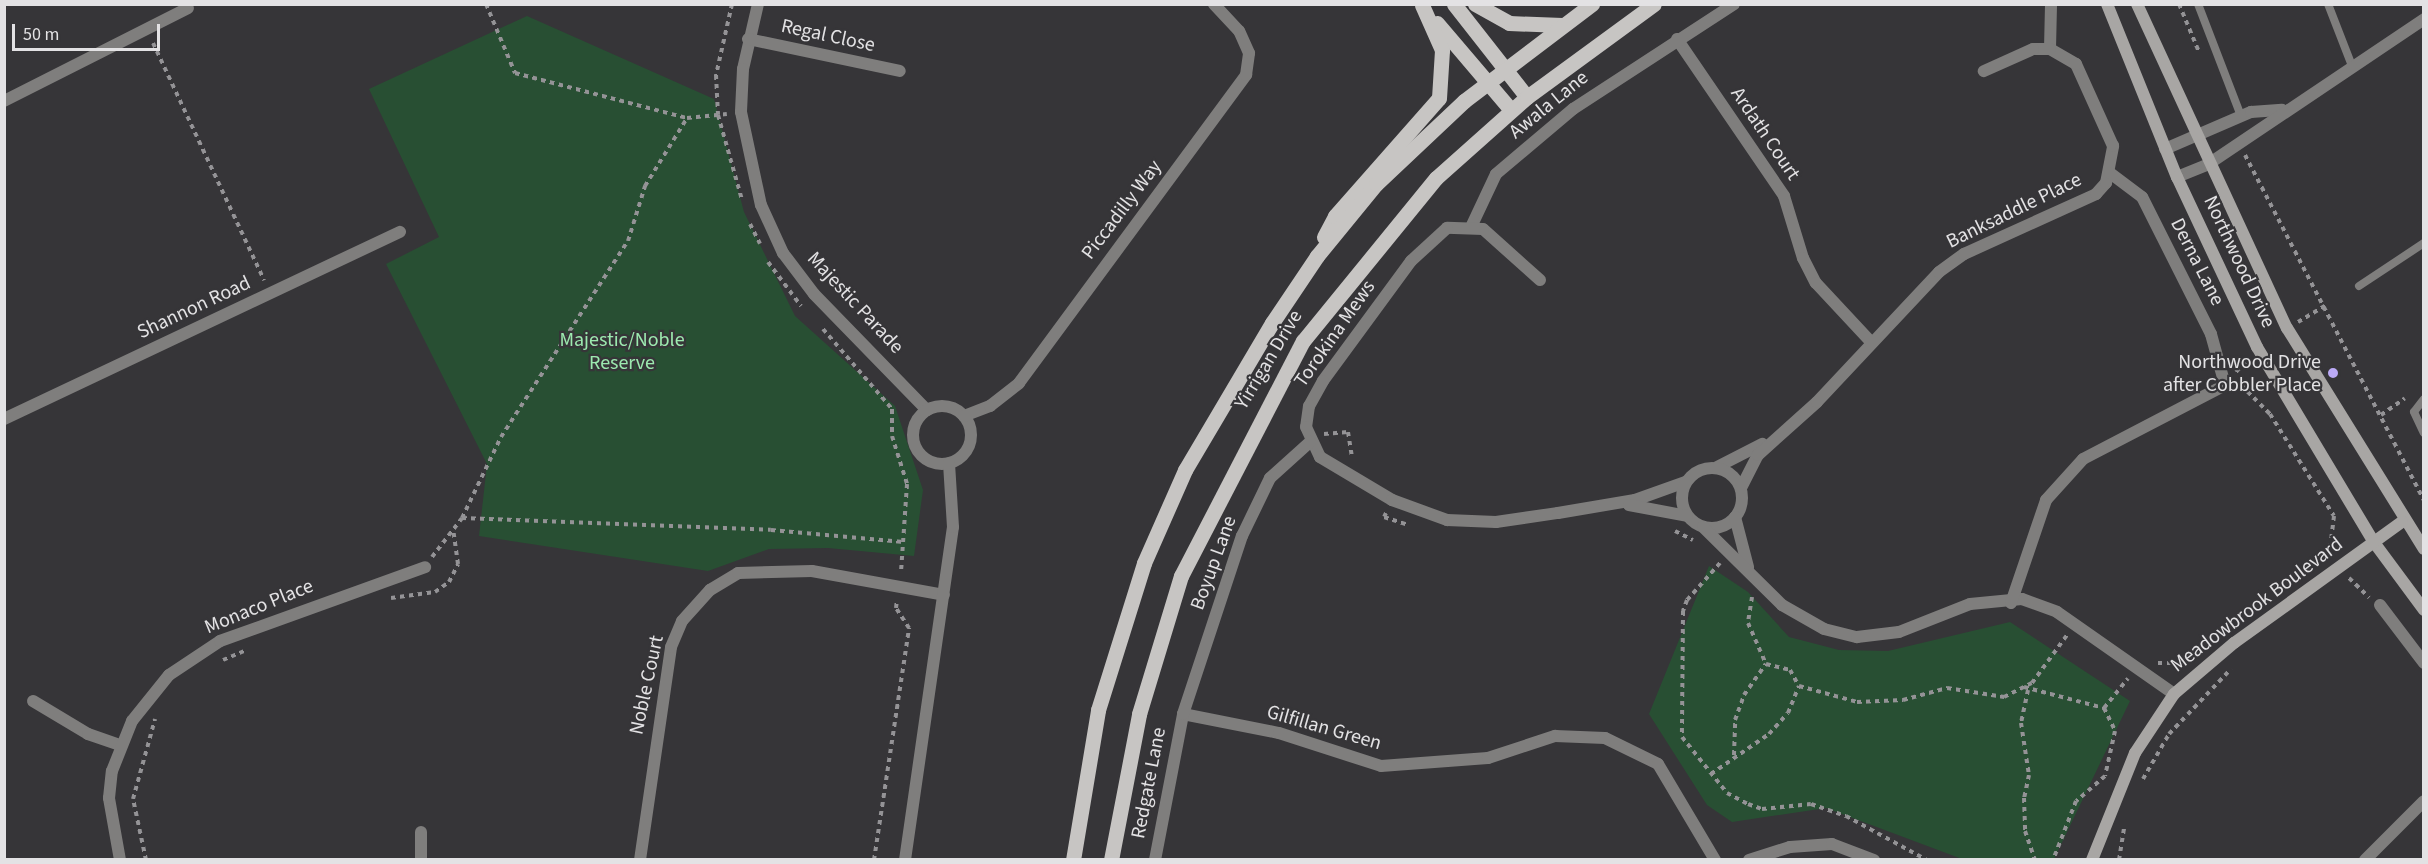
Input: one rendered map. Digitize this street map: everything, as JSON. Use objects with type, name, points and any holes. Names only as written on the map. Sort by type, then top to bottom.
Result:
[{"type":"main road","points":[[1454,4],[1527,97]]},
{"type":"main road","points":[[1475,4],[1509,23],[1563,25]]},
{"type":"main road","name":"Yirrigan Drive","points":[[1073,860],[1098,710],[1144,563],[1185,470],[1317,256],[1376,184],[1503,69],[1592,4]]},
{"type":"main road","name":"Yirrigan Drive","points":[[1112,860],[1138,714],[1181,576],[1265,405],[1341,288],[1436,178],[1527,97],[1654,4]]},
{"type":"main road","points":[[1422,5],[1511,111]]},
{"type":"main road","points":[[1317,256],[1335,216],[1438,98],[1442,50],[1422,5]]},
{"type":"street","name":"Majestic Parade","points":[[758,4],[748,39],[741,112],[761,205],[783,253],[927,410]]},
{"type":"street","name":"Piccadilly Way","points":[[964,416],[990,406],[1018,383],[1246,75],[1246,46],[1214,4]]},
{"type":"street","name":"Awala Lane","points":[[1472,225],[1496,174],[1593,92],[1734,4]]},
{"type":"street","points":[[2050,49],[2051,4]]},
{"type":"street","name":"Northwood Drive","points":[[2107,4],[2177,177],[2258,347],[2373,541],[2424,610]]},
{"type":"street","name":"Northwood Drive","points":[[2137,4],[2207,165],[2287,328],[2402,522],[2424,549]]},
{"type":"street","points":[[4,101],[188,8]]},
{"type":"street","points":[[2177,177],[2207,165],[2282,110],[2424,19]]},
{"type":"street","name":"Regal Close","points":[[748,39],[900,71]]},
{"type":"street","name":"Ardath Court","points":[[1677,39],[1784,196],[1803,258],[1816,283],[1871,342]]},
{"type":"street","points":[[1984,71],[2033,49],[2050,49],[2076,64],[2114,146],[2110,173]]},
{"type":"street","points":[[2165,149],[2195,134],[2241,116],[2282,110]]},
{"type":"street","name":"Banksaddle Place","points":[[1741,488],[1758,455],[1776,436],[1817,402],[1913,295],[1964,254],[2096,194],[2110,173]]},
{"type":"street","name":"Derna Lane","points":[[2110,173],[2142,196],[2211,334],[2229,380]]},
{"type":"street","points":[[1472,225],[1496,238],[1540,280]]},
{"type":"street","name":"Torokina Mews","points":[[1309,439],[1309,406],[1323,381],[1411,261],[1447,228],[1472,225]]},
{"type":"street","name":"Shannon Road","points":[[4,419],[399,232]]},
{"type":"street","points":[[2011,603],[2046,500],[2083,459],[2229,380]]},
{"type":"street","points":[[943,406],[964,416],[970,443],[950,463],[928,460],[914,443],[914,428],[927,410],[943,406]]},
{"type":"street","name":"Banksaddle Place","points":[[1717,467],[1776,436]]},
{"type":"street","points":[[1309,439],[1320,457],[1392,500],[1447,520],[1496,522],[1619,503],[1685,482],[1699,470],[1717,467],[1741,488],[1736,517],[1748,567]]},
{"type":"street","name":"Boyup Lane","points":[[1183,714],[1242,536],[1270,478],[1309,439]]},
{"type":"street","points":[[905,860],[944,595],[954,501],[950,463]]},
{"type":"street","points":[[1685,482],[1682,500],[1688,516]]},
{"type":"street","points":[[1619,503],[1688,516],[1748,567],[1782,605],[1824,629],[1857,638],[1899,632],[1970,604],[2011,603],[2022,599],[2073,624],[2175,693]]},
{"type":"street","points":[[1702,527],[1723,526],[1736,517]]},
{"type":"street","name":"Meadowbrook Boulevard","points":[[2092,860],[2135,753],[2175,693],[2234,643],[2402,522]]},
{"type":"street","name":"Monaco Place","points":[[120,860],[109,798],[120,746],[146,700],[195,654],[425,567]]},
{"type":"street","name":"Noble Court","points":[[640,860],[671,647],[682,621],[710,590],[738,573],[813,572],[944,595]]},
{"type":"street","points":[[2380,605],[2424,663]]},
{"type":"street","points":[[33,701],[88,734],[120,746]]},
{"type":"street","name":"Redgate Lane","points":[[1155,860],[1183,714]]},
{"type":"street","name":"Gilfillan Green","points":[[1183,714],[1279,733],[1381,766],[1488,758],[1555,736],[1605,738],[1658,764],[1715,860]]},
{"type":"street","points":[[2365,860],[2424,801]]},
{"type":"street","name":"Meadowbrook Boulevard","points":[[2101,860],[2103,830]]},
{"type":"street","points":[[421,832],[421,860]]},
{"type":"street","points":[[1749,860],[1790,847],[1832,844],[1874,860]]},
{"type":"lane","points":[[2198,4],[2241,116]]},
{"type":"lane","points":[[2328,4],[2352,66]]},
{"type":"lane","points":[[2359,286],[2424,243]]},
{"type":"lane","points":[[2422,400],[2414,412],[2424,433]]},
{"type":"path","points":[[486,4],[515,73],[687,118],[741,112]]},
{"type":"path","points":[[732,4],[716,75],[718,115],[745,209]]},
{"type":"path","points":[[2179,4],[2202,58]]},
{"type":"path","points":[[146,28],[270,293]]},
{"type":"path","points":[[425,567],[462,518],[501,437],[628,241],[645,186],[687,118]]},
{"type":"path","points":[[2240,143],[2424,501]]},
{"type":"path","points":[[749,220],[762,249]]},
{"type":"path","points":[[766,258],[810,315]]},
{"type":"path","points":[[818,324],[892,409],[892,436],[908,484],[896,608],[909,628],[874,860]]},
{"type":"path","points":[[2229,380],[2270,414],[2334,516],[2330,551]]},
{"type":"path","points":[[2381,415],[2406,398],[2422,400]]},
{"type":"path","points":[[1309,439],[1348,432],[1352,461],[1361,465]]},
{"type":"path","points":[[1392,500],[1384,518],[1415,527]]},
{"type":"path","points":[[462,518],[771,530],[903,542]]},
{"type":"path","points":[[1668,527],[1703,548]]},
{"type":"path","points":[[387,598],[435,592],[448,582],[458,564],[453,530]]},
{"type":"path","points":[[1712,555],[1728,571]]},
{"type":"path","points":[[1720,562],[1687,600],[1683,611],[1682,737],[1727,793],[1748,804],[1762,809],[1811,804],[1846,816],[1927,860]]},
{"type":"path","points":[[2338,582],[2347,575]]},
{"type":"path","points":[[1745,589],[1753,597],[1748,623],[1766,664]]},
{"type":"path","points":[[1766,664],[1790,670],[1799,686],[1857,702],[1903,700],[1947,688],[2004,697],[2023,687],[2049,664],[2073,624]]},
{"type":"path","points":[[214,663],[254,647]]},
{"type":"path","points":[[1734,755],[1735,720],[1744,695],[1766,664]]},
{"type":"path","points":[[2141,783],[2169,734],[2234,666]]},
{"type":"path","points":[[1711,774],[1734,755],[1769,735],[1788,713],[1799,686]]},
{"type":"path","points":[[2023,687],[2104,708],[2115,730],[2105,776],[2076,801],[2054,860]]},
{"type":"path","points":[[2028,690],[2021,723],[2028,764],[2025,820],[2036,860]]},
{"type":"path","points":[[146,860],[133,799],[158,712]]},
{"type":"path","points":[[2119,860],[2125,822]]},
{"type":"green space","name":"Majestic/Noble Reserve","points":[[527,16],[714,99],[744,212],[795,316],[895,406],[923,490],[914,556],[828,548],[769,549],[708,571],[479,536],[487,464],[386,264],[439,237],[369,89]]},
{"type":"green space","points":[[1709,566],[1748,592],[1789,637],[1839,650],[1888,651],[2010,622],[2130,701],[2054,859],[1962,859],[1826,808],[1732,822],[1707,805],[1649,714]]},
{"type":"place","name":"Northwood Drive after Cobbler Place","points":[[2333,373]]}]
